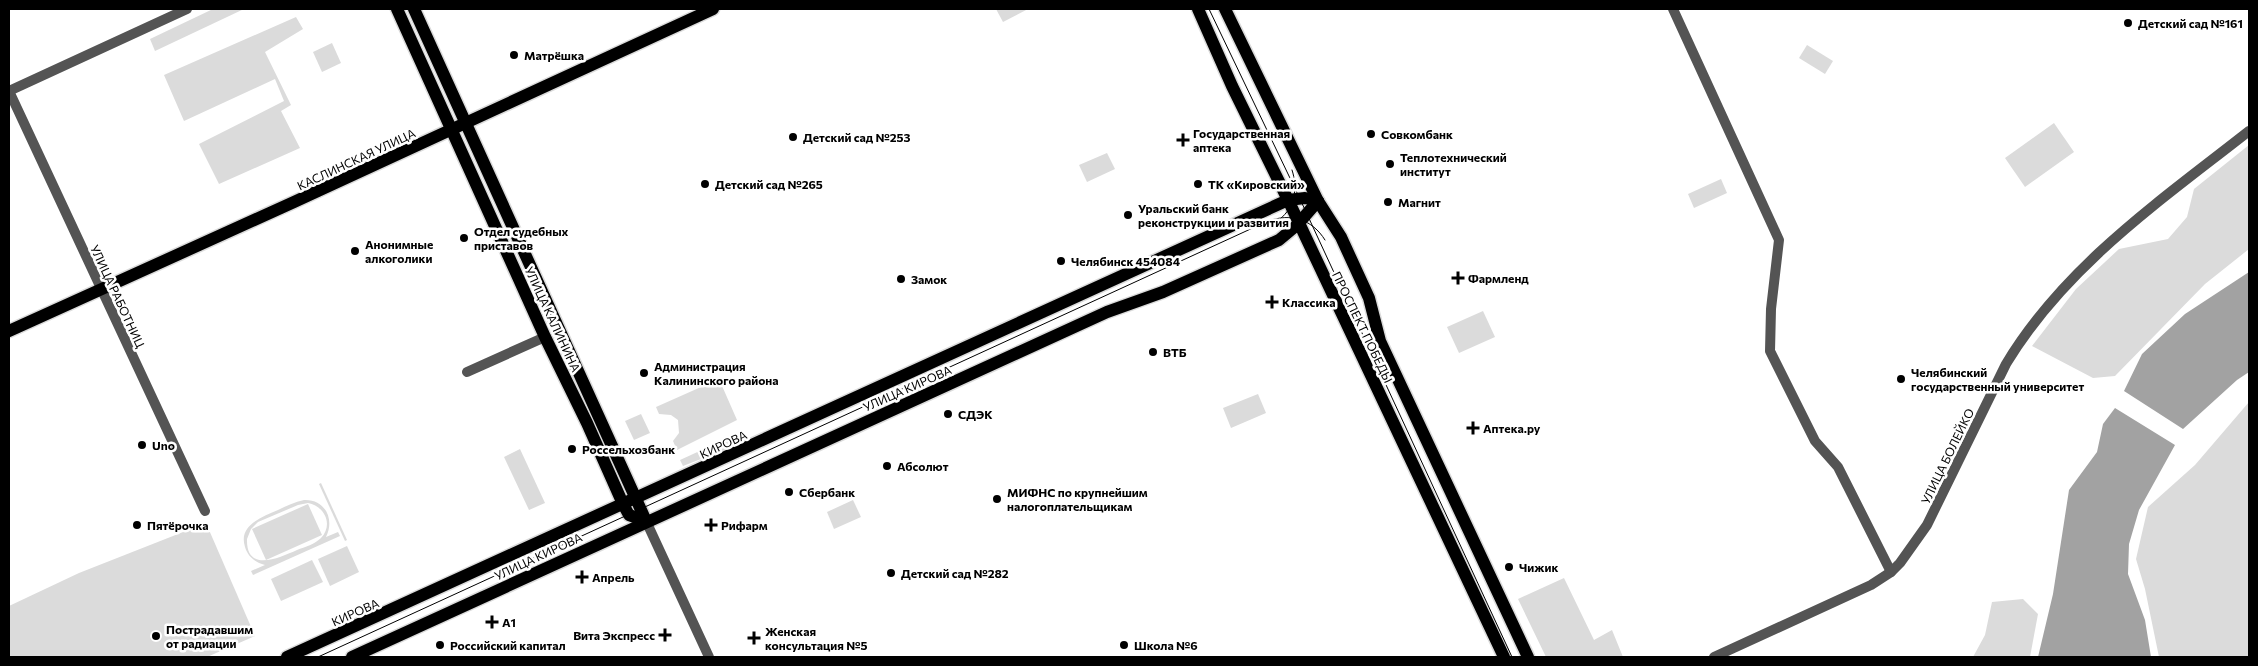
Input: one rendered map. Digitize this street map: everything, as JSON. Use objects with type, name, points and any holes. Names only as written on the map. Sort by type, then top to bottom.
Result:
[{"type":"main road","name":"УЛИЦА КАЛИНИНА","points":[[397,9],[545,337],[587,423],[623,504],[629,515],[646,521]]},
{"type":"main road","name":"УЛИЦА КАЛИНИНА","points":[[414,9],[646,521]]},
{"type":"main road","name":"КАСЛИНСКАЯ УЛИЦА","points":[[9,331],[713,9]]},
{"type":"main road","name":"ПРОСПЕКТ ПОБЕДЫ","points":[[1198,9],[1232,86],[1299,223],[1504,657]]},
{"type":"main road","name":"ПРОСПЕКТ ПОБЕДЫ","points":[[1225,9],[1318,200],[1341,237],[1369,298],[1380,341],[1528,657]]},
{"type":"main road","points":[[1288,200],[1305,198],[1318,200]]},
{"type":"main road","name":"КИРОВА","points":[[287,657],[1288,200]]},
{"type":"main road","name":"УЛИЦА КИРОВА","points":[[352,657],[646,521],[663,516],[1107,312],[1163,292],[1256,251],[1279,240],[1299,223],[1318,200]]},
{"type":"street","points":[[9,91],[187,9]]},
{"type":"street","points":[[1673,9],[1779,240],[1771,310],[1770,351],[1815,441],[1838,467],[1891,572]]},
{"type":"street","name":"УЛИЦА РАБОТНИЦ","points":[[9,91],[205,511]]},
{"type":"street","name":"УЛИЦА БОЛЕЙКО","points":[[1714,657],[1852,594],[1891,572],[1913,547],[1927,525],[2006,364],[2020,341],[2056,294],[2106,244],[2249,132]]},
{"type":"street","points":[[467,372],[545,337]]},
{"type":"street","name":"УЛИЦА КАЛИНИНА","points":[[646,521],[709,657]]},
{"type":"shaded area","points":[[213,9],[244,9],[155,51],[150,39]]},
{"type":"shaded area","points":[[996,9],[1028,9],[1003,22]]},
{"type":"shaded area","points":[[296,17],[303,29],[265,52],[291,105],[281,111],[300,148],[219,184],[199,144],[284,101],[275,79],[184,121],[164,75]]},
{"type":"shaded area","points":[[332,43],[341,63],[322,72],[313,52]]},
{"type":"shaded area","points":[[1807,45],[1833,61],[1825,74],[1799,58]]},
{"type":"shaded area","points":[[2054,123],[2074,152],[2025,187],[2005,158]]},
{"type":"shaded area","points":[[2249,145],[2249,249],[2205,284],[2115,376],[2093,378],[2032,346],[2076,289],[2119,249],[2168,239],[2187,217],[2194,189]]},
{"type":"shaded area","points":[[1107,153],[1115,169],[1087,182],[1079,165]]},
{"type":"shaded area","points":[[1721,179],[1727,193],[1694,208],[1688,194]]},
{"type":"shaded area","points":[[2249,272],[2249,372],[2237,380],[2183,429],[2124,391],[2142,354],[2185,314]]},
{"type":"shaded area","points":[[1483,311],[1495,337],[1459,353],[1447,327]]},
{"type":"shaded area","points":[[719,379],[737,420],[677,450],[673,441],[679,433],[678,420],[671,415],[659,414],[656,407]]},
{"type":"shaded area","points":[[1258,394],[1266,413],[1231,428],[1223,408]]},
{"type":"shaded area","points":[[2249,402],[2249,657],[2159,657],[2145,589],[2136,559],[2148,507],[2195,465]]},
{"type":"shaded area","points":[[2115,408],[2175,445],[2139,510],[2129,544],[2128,574],[2145,620],[2151,657],[2038,657],[2053,594],[2069,490],[2097,452],[2103,424]]},
{"type":"shaded area","points":[[641,414],[650,433],[634,440],[625,421]]},
{"type":"shaded area","points":[[728,438],[732,447],[683,466],[680,460]]},
{"type":"shaded area","points":[[520,449],[545,503],[529,510],[504,457]]},
{"type":"shaded area","points":[[321,483],[347,540],[345,541],[319,484]]},
{"type":"shaded area","points":[[304,500],[318,503],[326,511],[329,523],[326,537],[338,532],[340,536],[253,575],[251,571],[265,565],[252,559],[246,551],[244,539],[248,527],[265,516]],"holes":[[[308,503],[323,512],[327,522],[325,533],[319,540],[273,559],[258,560],[252,556],[248,550],[247,539],[251,529],[258,522],[298,505]]]},
{"type":"shaded area","points":[[853,500],[861,517],[834,529],[827,512]]},
{"type":"shaded area","points":[[308,504],[322,535],[266,560],[252,529]]},
{"type":"shaded area","points":[[206,523],[255,636],[207,657],[9,657],[9,606],[79,573]]},
{"type":"shaded area","points":[[347,546],[359,572],[330,586],[318,559]]},
{"type":"shaded area","points":[[312,560],[323,582],[281,601],[271,579]]},
{"type":"shaded area","points":[[1564,578],[1594,640],[1612,630],[1623,657],[1546,657],[1518,599]]},
{"type":"shaded area","points":[[2023,599],[2038,614],[2030,657],[1973,657],[1985,635],[1992,602]]},
{"type":"tram line","points":[[1209,9],[1300,199],[1512,657]]},
{"type":"tram line","points":[[1280,219],[1289,209],[1294,197],[1295,184],[1292,170]]},
{"type":"tram line","points":[[318,657],[1268,221],[1285,218],[1300,220],[1314,227],[1325,240]]},
{"type":"place","name":"Детский сад №161","points":[[2128,23]]},
{"type":"place","name":"Матрёшка","points":[[514,55]]},
{"type":"place","name":"Совкомбанк","points":[[1371,134]]},
{"type":"place","name":"Детский сад №253","points":[[793,137]]},
{"type":"place","name":"Государственная аптека","points":[[1183,140]]},
{"type":"place","name":"Теплотехнический институт","points":[[1390,164]]},
{"type":"place","name":"Детский сад №265","points":[[705,184]]},
{"type":"place","name":"ТК «Кировский»","points":[[1198,184]]},
{"type":"place","name":"Магнит","points":[[1388,202]]},
{"type":"place","name":"Уральский банк реконструкции и развития","points":[[1128,215]]},
{"type":"place","name":"Отдел судебных приставов","points":[[464,238]]},
{"type":"place","name":"Анонимные алкоголики","points":[[355,251]]},
{"type":"place","name":"Челябинск 454084","points":[[1061,261]]},
{"type":"place","name":"Фармленд","points":[[1458,278]]},
{"type":"place","name":"Замок","points":[[901,279]]},
{"type":"place","name":"Классика","points":[[1272,302]]},
{"type":"place","name":"ВТБ","points":[[1153,352]]},
{"type":"place","name":"Администрация Калининского района","points":[[644,373]]},
{"type":"place","name":"Челябинский государственный университет","points":[[1901,379]]},
{"type":"place","name":"СДЭК","points":[[948,414]]},
{"type":"place","name":"Аптека.ру","points":[[1473,428]]},
{"type":"place","name":"Uno","points":[[142,445]]},
{"type":"place","name":"Россельхозбанк","points":[[572,449]]},
{"type":"place","name":"Абсолют","points":[[887,466]]},
{"type":"place","name":"Сбербанк","points":[[789,492]]},
{"type":"place","name":"МИФНС по крупнейшим налогоплательщикам","points":[[997,499]]},
{"type":"place","name":"Пятёрочка","points":[[137,525]]},
{"type":"place","name":"Рифарм","points":[[711,525]]},
{"type":"place","name":"Чижик","points":[[1509,567]]},
{"type":"place","name":"Детский сад №282","points":[[891,573]]},
{"type":"place","name":"Апрель","points":[[582,577]]},
{"type":"place","name":"А1","points":[[492,622]]},
{"type":"place","name":"Вита Экспресс","points":[[665,635]]},
{"type":"place","name":"Пострадавшим от радиации","points":[[156,636]]},
{"type":"place","name":"Женская консультация №5","points":[[754,638]]},
{"type":"place","name":"Российский капитал","points":[[440,645]]},
{"type":"place","name":"Школа №6","points":[[1124,645]]}]
